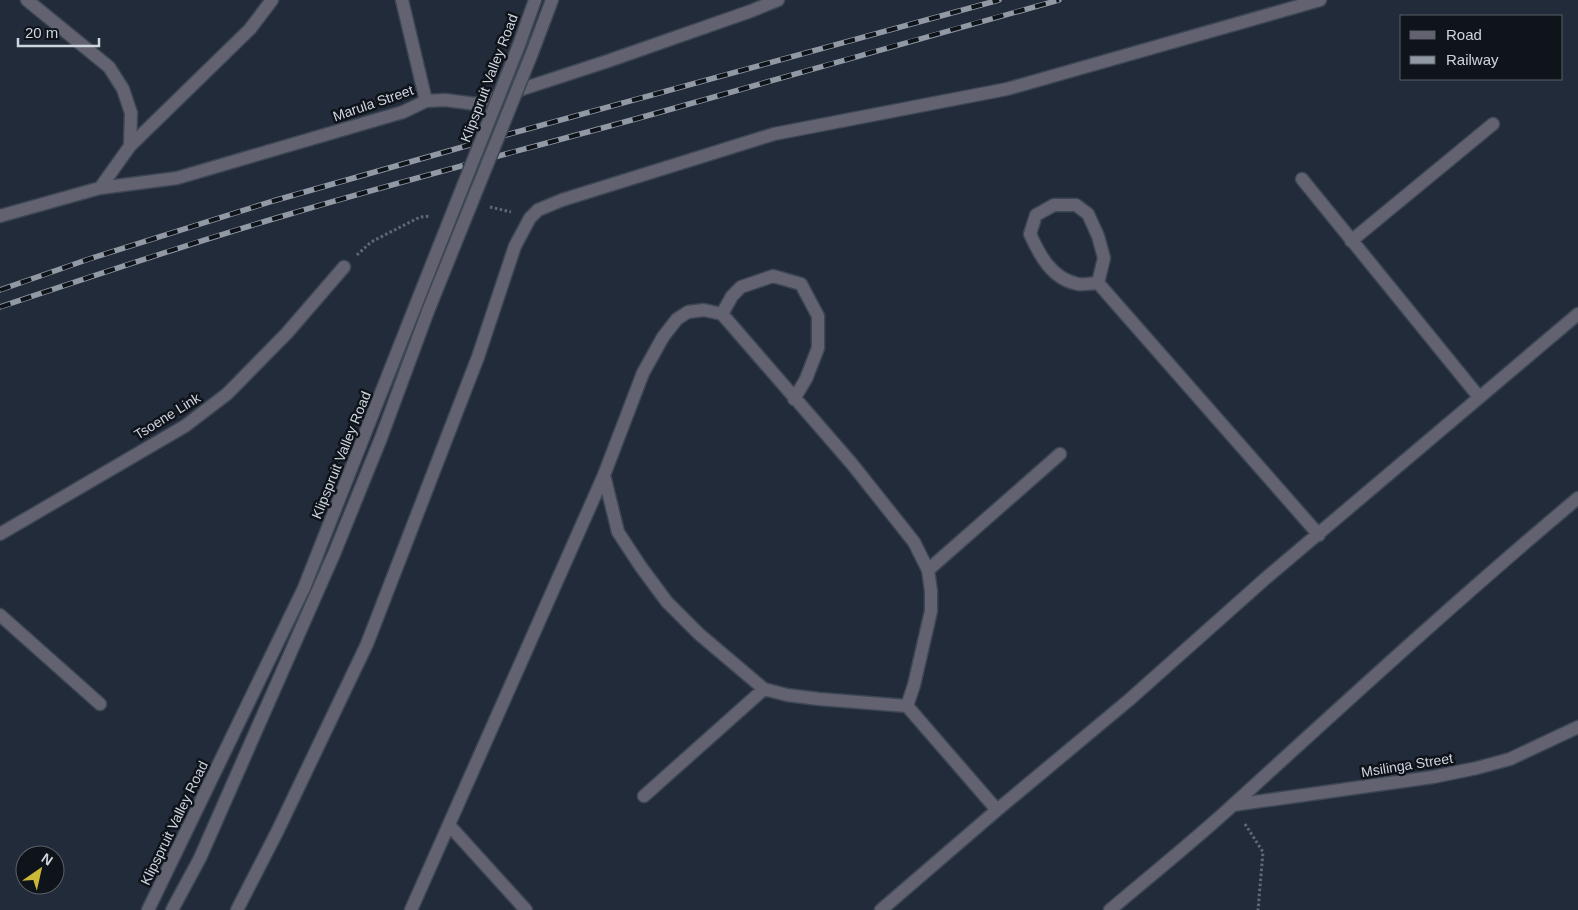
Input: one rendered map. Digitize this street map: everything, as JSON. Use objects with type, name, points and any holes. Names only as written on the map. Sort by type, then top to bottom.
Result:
[{"type":"street","points":[[27,0],[109,67],[123,89],[131,113],[130,146]]},
{"type":"street","points":[[100,188],[130,146],[250,29],[272,0]]},
{"type":"street","points":[[402,0],[426,101]]},
{"type":"street","name":"Klipspruit Valley Road","points":[[148,910],[304,588],[535,0]]},
{"type":"street","points":[[172,910],[200,858],[334,554],[381,438],[428,311],[552,0]]},
{"type":"street","name":"Marula Street","points":[[0,216],[100,188],[177,178],[403,112],[426,101],[445,100],[476,104],[617,58],[778,0]]},
{"type":"street","points":[[237,910],[278,830],[367,644],[478,357],[515,246],[530,218],[538,210],[562,200],[774,134],[1007,89],[1320,0]]},
{"type":"street","points":[[1351,241],[1493,124]]},
{"type":"street","points":[[1302,179],[1479,398]]},
{"type":"street","points":[[1054,205],[1076,205],[1088,214],[1098,236],[1104,258],[1098,282],[1078,284],[1056,275],[1039,253],[1030,234],[1036,215],[1054,205]]},
{"type":"street","name":"Tsoene Link","points":[[0,534],[185,426],[227,394],[287,333],[344,268]]},
{"type":"street","points":[[722,314],[732,296],[741,287],[773,276],[801,284],[818,316],[818,348],[806,379],[794,399]]},
{"type":"street","points":[[1098,282],[1319,535]]},
{"type":"street","points":[[410,910],[604,475],[643,374],[668,330],[677,319],[688,312],[704,310],[722,314],[852,464],[914,542],[928,570],[931,611],[908,706]]},
{"type":"street","points":[[881,910],[1129,700],[1266,578],[1578,314]]},
{"type":"street","points":[[928,570],[1060,454]]},
{"type":"street","points":[[604,475],[618,532],[667,602],[699,634],[764,689],[787,695],[819,699],[908,706],[997,810]]},
{"type":"street","points":[[1110,910],[1233,805],[1280,760],[1578,498]]},
{"type":"street","points":[[0,615],[100,704]]},
{"type":"street","points":[[644,796],[764,689]]},
{"type":"street","name":"Msilinga Street","points":[[1233,805],[1424,779],[1477,768],[1510,759],[1578,727]]},
{"type":"street","points":[[448,825],[526,910]]},
{"type":"path","points":[[1233,805],[1263,852],[1258,910]]},
{"type":"railway","points":[[0,290],[89,259],[273,201],[480,142],[999,0]]},
{"type":"railway","points":[[0,307],[181,247],[338,200],[1059,0]]}]
